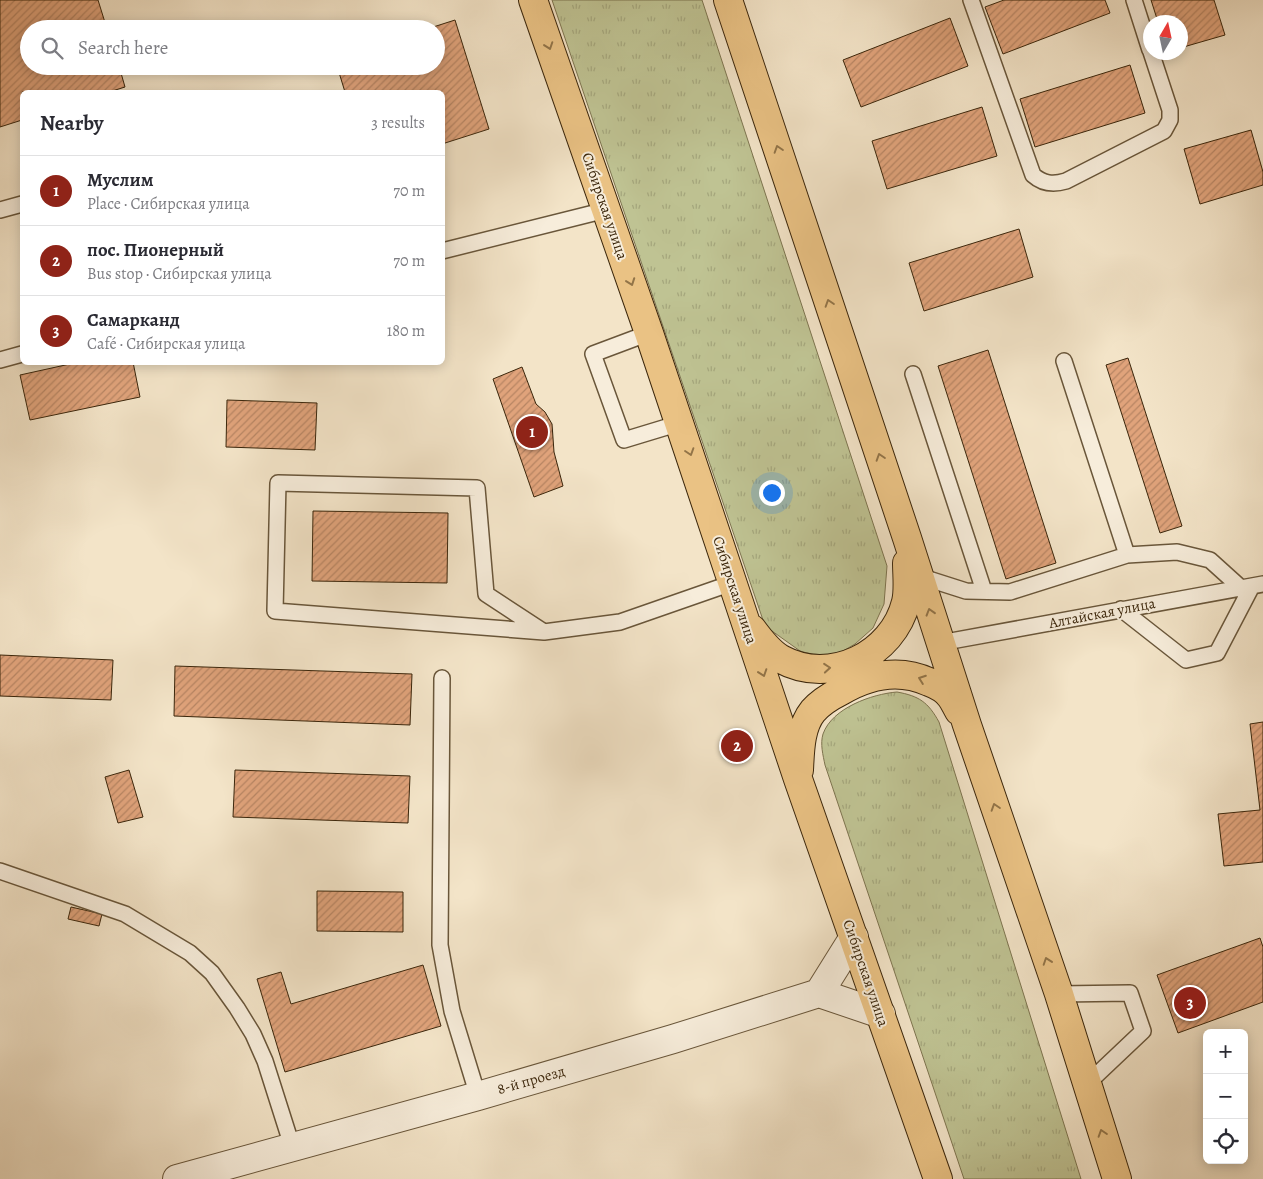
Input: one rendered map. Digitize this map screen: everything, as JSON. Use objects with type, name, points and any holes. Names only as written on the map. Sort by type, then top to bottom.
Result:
[{"type":"main road","name":"Сибирская улица","points":[[533,0],[680,423],[798,779],[881,1014],[933,1173]]},
{"type":"main road","points":[[728,0],[907,538],[967,725],[1059,994],[1117,1179]]},
{"type":"main road","points":[[745,620],[766,647],[781,659],[809,669],[831,668],[854,663],[872,653],[887,639],[899,621],[907,601],[907,538]]},
{"type":"main road","points":[[798,779],[802,736],[805,724],[813,711],[830,697],[852,684],[868,678],[884,674],[909,675],[932,683],[951,697],[967,725]]},
{"type":"street","points":[[854,937],[819,993],[881,1014]]},
{"type":"street","name":"8-й проезд","points":[[177,1179],[478,1096],[673,1039],[819,993]]},
{"type":"lane","points":[[971,0],[1033,175],[1040,182],[1054,184],[1066,181],[1164,131],[1170,120],[1170,110],[1154,60]]},
{"type":"lane","points":[[1134,0],[1143,27]]},
{"type":"lane","points":[[0,210],[20,205]]},
{"type":"lane","points":[[445,250],[606,210]]},
{"type":"lane","points":[[649,333],[593,354],[624,440],[680,423]]},
{"type":"lane","points":[[0,360],[20,355]]},
{"type":"lane","points":[[1064,360],[1127,555]]},
{"type":"lane","points":[[913,374],[984,591]]},
{"type":"lane","points":[[544,632],[486,594],[477,488],[278,483],[275,611],[544,632],[620,622],[732,583]]},
{"type":"lane","points":[[919,576],[966,591],[1010,592],[1127,555],[1176,552],[1210,560],[1252,586],[1216,653],[1186,660],[1121,609]]},
{"type":"lane","name":"Алтайская улица","points":[[940,643],[1252,586]]},
{"type":"lane","points":[[442,678],[440,945],[452,1011],[478,1096]]},
{"type":"lane","points":[[0,871],[125,914],[171,940],[190,953],[212,973],[253,1034],[265,1061],[292,1146]]},
{"type":"lane","points":[[1059,994],[1130,993],[1144,1031],[1086,1084]]},
{"type":"green space","points":[[552,0],[702,0],[887,566],[884,604],[873,628],[855,644],[838,654],[818,656],[800,651],[765,626]]},
{"type":"green space","points":[[897,692],[922,701],[931,709],[939,722],[1081,1179],[964,1179],[825,765],[822,750],[823,734],[835,717],[844,710],[865,699]]},
{"type":"building","points":[[0,0],[98,0],[104,20],[20,20],[20,75],[122,75],[125,87],[115,90],[20,90],[20,121],[0,127]]},
{"type":"building","points":[[1004,0],[1105,0],[1110,13],[1003,54],[985,7]]},
{"type":"building","points":[[1151,0],[1214,0],[1225,35],[1188,46],[1188,15],[1156,15]]},
{"type":"building","points":[[950,18],[968,66],[861,107],[843,60]]},
{"type":"building","points":[[455,20],[489,129],[445,143],[445,90],[344,90],[340,75],[445,75],[445,23]]},
{"type":"building","points":[[1130,65],[1145,113],[1035,147],[1020,99]]},
{"type":"building","points":[[982,107],[997,156],[887,189],[872,141]]},
{"type":"building","points":[[1251,130],[1263,172],[1263,185],[1200,204],[1184,149]]},
{"type":"building","points":[[1019,229],[1033,277],[924,311],[909,263]]},
{"type":"building","points":[[988,350],[1056,563],[1006,579],[938,366]]},
{"type":"building","points":[[1128,358],[1182,526],[1160,533],[1106,365]]},
{"type":"building","points":[[65,365],[134,365],[140,397],[30,420],[20,375]]},
{"type":"building","points":[[522,367],[536,404],[545,412],[552,424],[554,452],[563,486],[534,497],[493,379]]},
{"type":"building","points":[[227,400],[317,403],[315,450],[226,447]]},
{"type":"building","points":[[313,511],[448,513],[447,583],[312,581]]},
{"type":"building","points":[[0,655],[113,660],[111,700],[0,696]]},
{"type":"building","points":[[175,666],[412,674],[410,725],[174,716]]},
{"type":"building","points":[[1263,722],[1263,862],[1224,866],[1218,814],[1260,810],[1250,724]]},
{"type":"building","points":[[129,770],[143,817],[118,823],[105,777]]},
{"type":"building","points":[[235,770],[410,776],[408,823],[233,817]]},
{"type":"building","points":[[317,891],[403,892],[403,932],[317,931]]},
{"type":"building","points":[[71,907],[102,914],[99,926],[68,919]]},
{"type":"building","points":[[1260,938],[1263,947],[1263,1002],[1178,1033],[1157,975]]},
{"type":"building","points":[[423,965],[441,1026],[285,1072],[257,979],[281,972],[291,1004]]},
{"type":"place","name":"Муслим","points":[[532,432]]},
{"type":"place","name":"пос. Пионерный","points":[[737,746]]},
{"type":"place","name":"Самарканд","points":[[1190,1003]]}]
